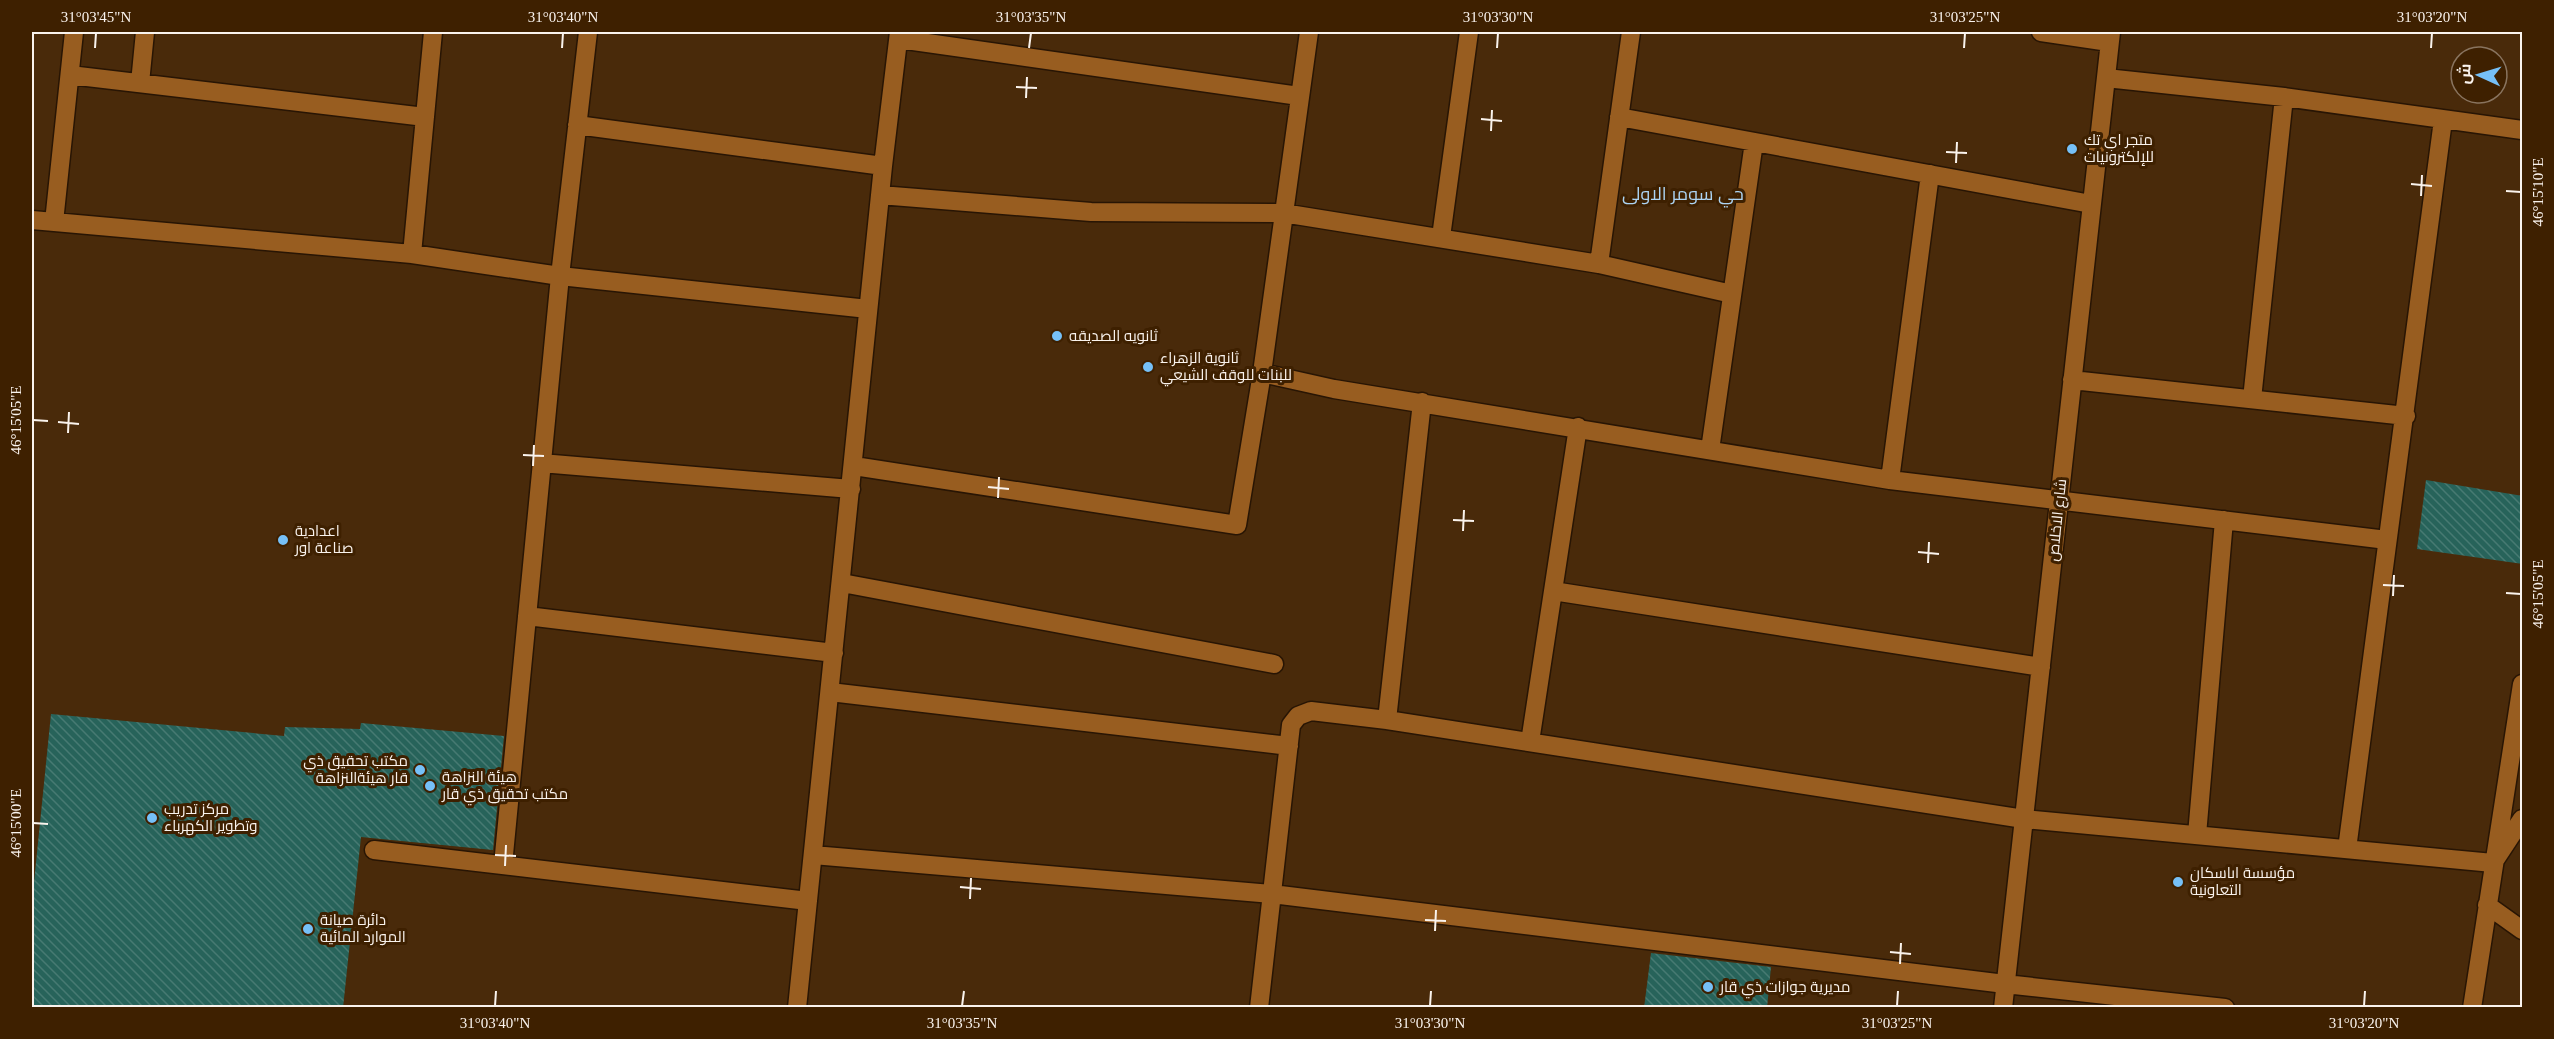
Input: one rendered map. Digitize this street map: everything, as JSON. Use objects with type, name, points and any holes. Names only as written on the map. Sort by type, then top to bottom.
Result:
[{"type":"street","points":[[54,222],[74,32]]},
{"type":"street","points":[[140,83],[144,32]]},
{"type":"street","points":[[412,255],[433,32]]},
{"type":"street","points":[[503,865],[560,276],[588,32]]},
{"type":"street","points":[[854,466],[1237,525],[1262,373],[1309,32]]},
{"type":"street","points":[[1441,237],[1468,32]]},
{"type":"street","points":[[1599,264],[1630,32]]},
{"type":"street","points":[[2041,32],[2110,37]]},
{"type":"street","points":[[797,1008],[854,466],[868,309],[899,35],[1299,96]]},
{"type":"street","name":"شارع الاخلاص","points":[[2003,1008],[2110,37]]},
{"type":"street","points":[[69,75],[424,117]]},
{"type":"street","points":[[2106,78],[2284,97],[2523,130]]},
{"type":"street","points":[[2252,399],[2284,97]]},
{"type":"street","points":[[1619,117],[2091,204]]},
{"type":"street","points":[[2347,849],[2387,540],[2406,416],[2443,120]]},
{"type":"street","points":[[577,125],[883,166]]},
{"type":"street","points":[[1710,450],[1754,142]]},
{"type":"street","points":[[1890,480],[1930,174]]},
{"type":"street","points":[[880,195],[1091,212],[1283,213],[1599,264],[1732,294]]},
{"type":"street","points":[[32,220],[412,255],[560,276],[868,309]]},
{"type":"street","points":[[1262,373],[1334,389],[1578,427],[1890,480],[2387,540]]},
{"type":"street","points":[[2072,380],[2406,416]]},
{"type":"street","points":[[1387,720],[1422,402]]},
{"type":"street","points":[[1530,742],[1578,427]]},
{"type":"street","points":[[541,463],[851,489]]},
{"type":"street","points":[[2197,835],[2224,520]]},
{"type":"street","points":[[842,583],[1274,664]]},
{"type":"street","points":[[1553,591],[2041,667]]},
{"type":"street","points":[[527,616],[834,653]]},
{"type":"street","points":[[2472,1008],[2493,863],[2523,684]]},
{"type":"street","points":[[830,692],[1288,746]]},
{"type":"street","points":[[1258,1008],[1291,725],[1304,712],[1317,711],[1387,720],[2024,819],[2493,863]]},
{"type":"street","points":[[2493,863],[2523,819]]},
{"type":"street","points":[[374,850],[808,901]]},
{"type":"street","points":[[813,855],[1272,894],[2005,984],[2225,1008]]},
{"type":"street","points":[[2487,905],[2523,930]]},
{"type":"building","points":[[2426,480],[2523,496],[2523,564],[2417,549]]},
{"type":"building","points":[[51,714],[284,736],[285,727],[360,729],[361,723],[504,736],[493,850],[361,837],[343,1008],[32,1008],[32,902]]},
{"type":"building","name":"مديرية جوازات ذي قار","points":[[1651,953],[1771,967],[1767,1008],[1644,1008]]},
{"type":"place","name":"متجر اي تك للإلكترونيات","points":[[2072,149]]},
{"type":"place","name":"ثانويه الصديقه","points":[[1057,336]]},
{"type":"place","name":"ثانوية الزهراء للبنات للوقف الشيعي","points":[[1148,367]]},
{"type":"place","name":"اعدادية صناعة اور","points":[[283,540]]},
{"type":"place","name":"مكتب تحقيق ذي قار هيئةالنزاهة","points":[[420,770]]},
{"type":"place","name":"هيئة النزاهة مكتب تحقيق ذي قار","points":[[430,786]]},
{"type":"place","name":"مركز تدريب وتطوير الكهرباء","points":[[152,818]]},
{"type":"place","name":"مؤسسة اىاسكان التعاونية","points":[[2178,882]]},
{"type":"place","name":"دائرة صيانة الموارد المائية","points":[[308,929]]},
{"type":"place","name":"مديرية جوازات ذي قار","points":[[1708,987]]},
{"type":"district","name":"حي سومر الاولى","points":[[1683,194]]}]
